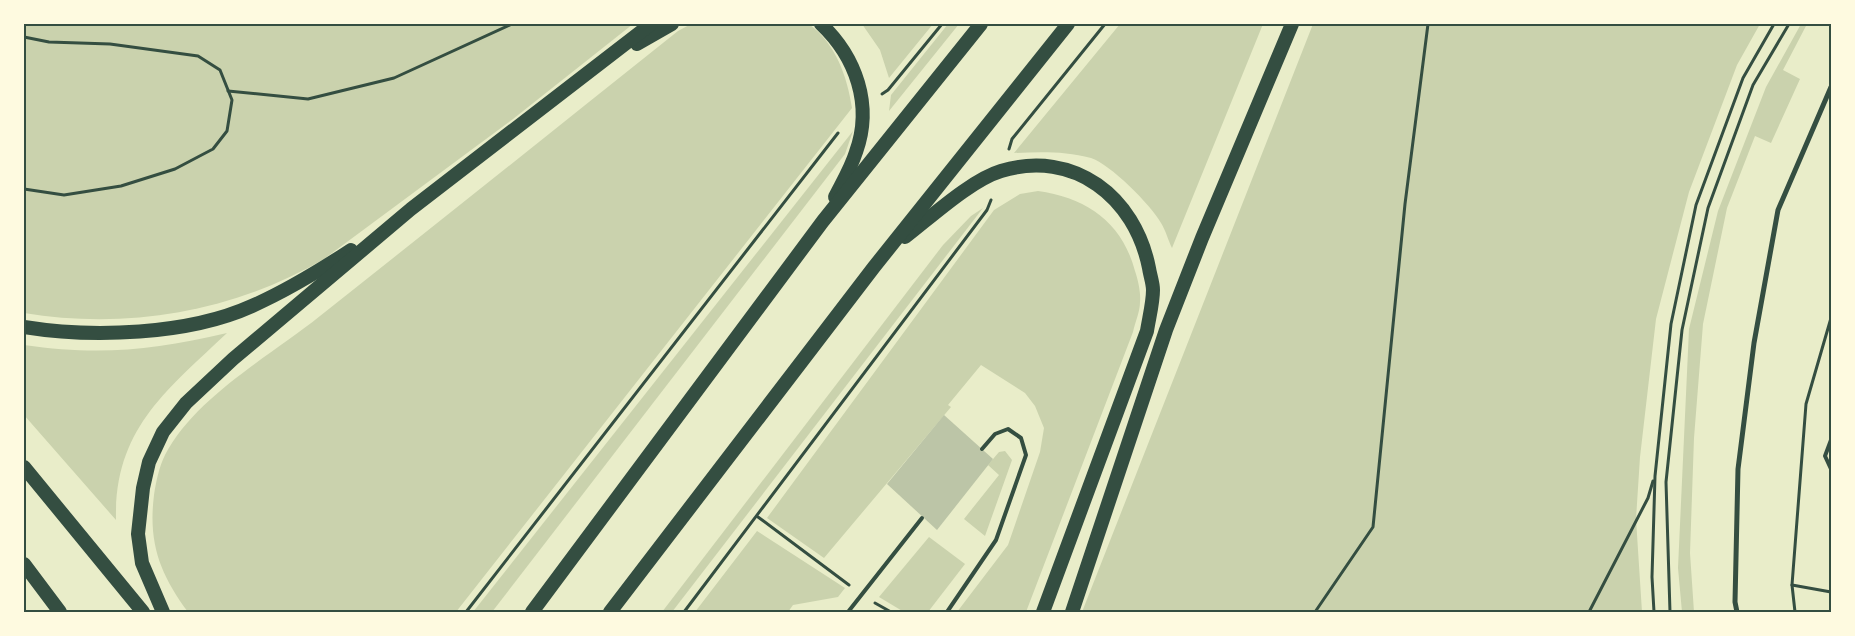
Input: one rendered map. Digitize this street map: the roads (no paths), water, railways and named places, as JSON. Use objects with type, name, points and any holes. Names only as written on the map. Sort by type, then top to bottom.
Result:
[{"type":"highway","points":[[163,612],[142,563],[138,534],[143,488],[149,462],[164,432],[186,403],[233,359],[412,209],[651,24]]},
{"type":"highway","points":[[594,70],[672,24]]},
{"type":"highway","points":[[821,24],[834,36],[856,73],[863,105],[857,152],[823,221]]},
{"type":"highway","points":[[532,612],[823,221],[981,24]]},
{"type":"highway","points":[[610,612],[888,249],[1068,24]]},
{"type":"highway","points":[[1072,612],[1166,330],[1202,238],[1292,24]]},
{"type":"highway","points":[[888,249],[984,178],[1003,170],[1033,167],[1055,168],[1099,184],[1116,198],[1132,220],[1142,241],[1153,290],[1147,331],[1043,612]]},
{"type":"highway","points":[[24,327],[89,334],[144,331],[193,324],[250,307],[322,269],[412,209]]},
{"type":"highway","points":[[24,467],[143,612]]},
{"type":"highway","points":[[24,564],[60,612]]},
{"type":"street","points":[[1737,612],[1735,602],[1738,469],[1754,343],[1778,210],[1831,87]]},
{"type":"lane","points":[[947,612],[996,540],[1026,455],[1022,438],[1008,429],[995,434],[982,448]]},
{"type":"lane","points":[[1831,440],[1825,456],[1831,469]]},
{"type":"lane","points":[[848,612],[922,518]]}]
